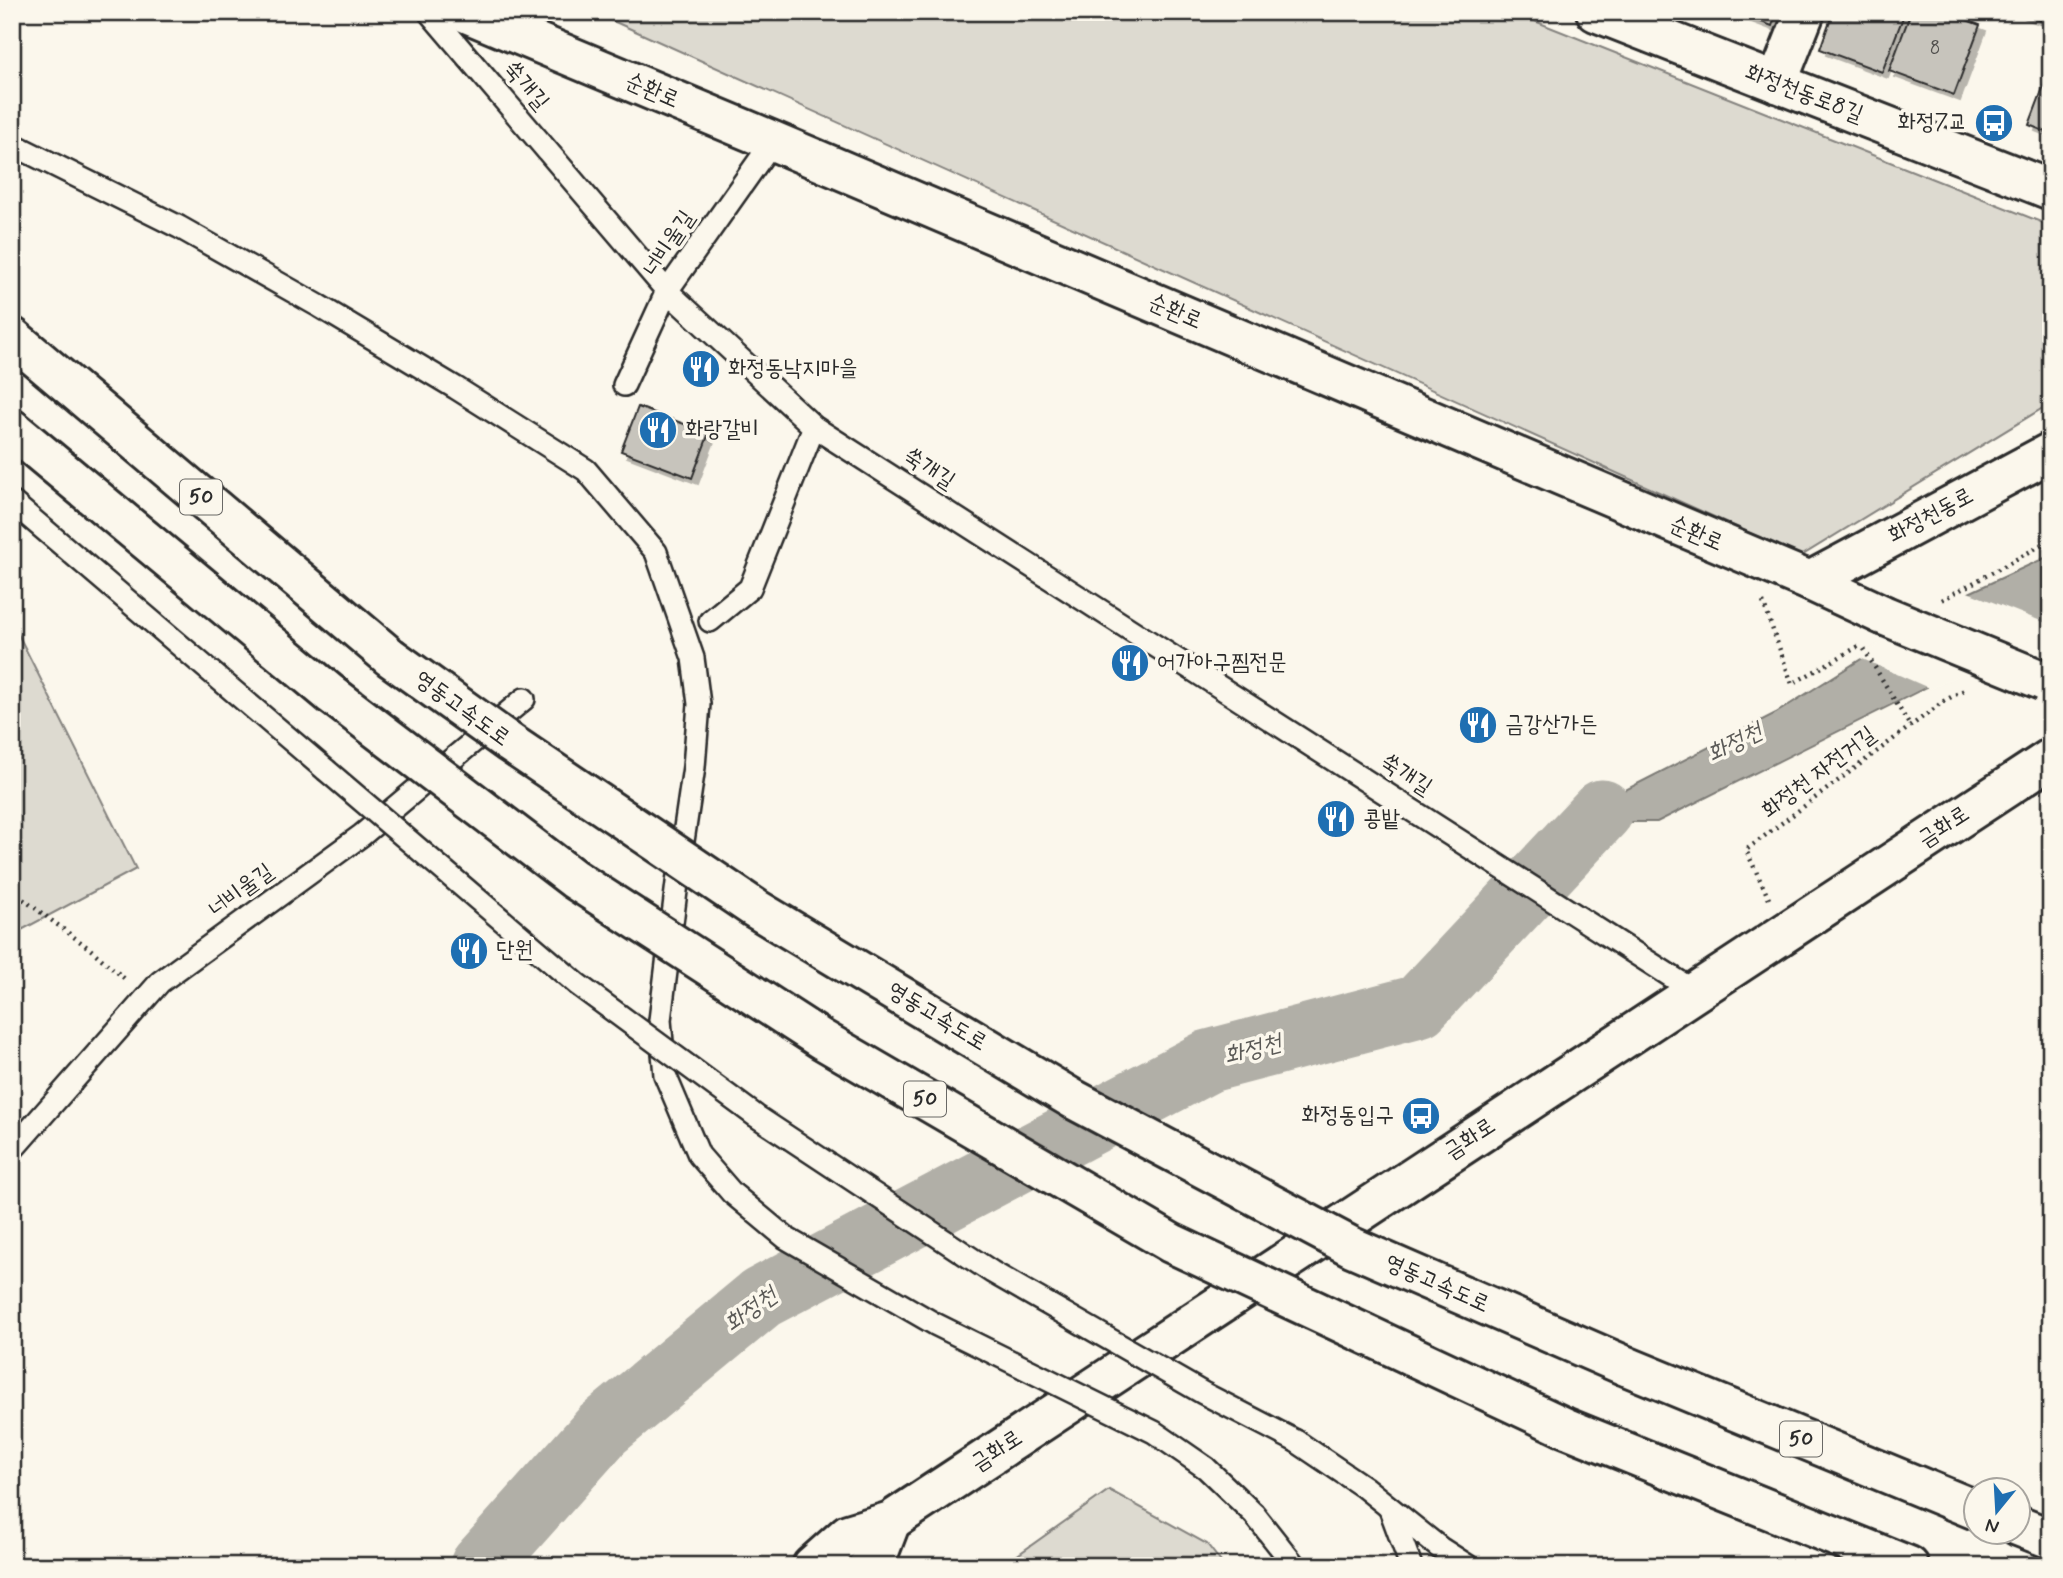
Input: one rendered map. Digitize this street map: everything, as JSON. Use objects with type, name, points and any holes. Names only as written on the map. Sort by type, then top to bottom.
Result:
[{"type":"main road","name":"순환로","points":[[464,12],[1810,581],[1872,630],[2047,682]]},
{"type":"main road","name":"화정천동로8길","points":[[1596,12],[2051,190]]},
{"type":"main road","points":[[1777,83],[1805,12]]},
{"type":"main road","name":"영동고속도로","points":[[12,337],[390,657],[510,743],[756,909],[1073,1099],[1352,1247],[1626,1366],[1962,1504]]},
{"type":"main road","name":"50","points":[[12,429],[332,695],[574,879],[821,1039],[1171,1243],[1564,1427],[1909,1566]]},
{"type":"main road","name":"화정천동로","points":[[1810,581],[2051,452]]},
{"type":"main road","name":"금화로","points":[[812,1566],[848,1534],[891,1521],[2051,758]]},
{"type":"main road","points":[[868,1566],[878,1555],[891,1521]]},
{"type":"main road","points":[[2032,1532],[2051,1539]]},
{"type":"lane","name":"쑥개길","points":[[429,12],[667,291],[814,427],[1694,991]]},
{"type":"lane","name":"너비울길","points":[[624,385],[667,291],[773,141]]},
{"type":"lane","points":[[12,144],[190,233],[445,381],[586,470],[656,552],[693,658],[699,704],[694,767],[660,1020],[665,1075],[699,1155],[732,1193],[786,1238],[935,1324],[1154,1432],[1206,1468],[1254,1514],[1296,1566]]},
{"type":"lane","points":[[710,621],[750,588],[814,427]]},
{"type":"lane","points":[[12,502],[577,984],[756,1116],[992,1272],[1203,1393],[1296,1441],[1364,1487],[1440,1548],[1468,1566]]},
{"type":"lane","name":"너비울길","points":[[12,1150],[160,982],[362,835],[524,699]]},
{"type":"lane","points":[[1390,1507],[1411,1566]]},
{"type":"path","name":"화정천 자전거길","points":[[1784,932],[1746,850],[1910,726],[1872,630]]},
{"type":"path","points":[[12,891],[90,949],[146,998]]},
{"type":"shaded area","points":[[593,12],[1512,12],[2051,226],[2051,403],[1801,556]]},
{"type":"shaded area","points":[[12,622],[136,869],[12,935]]},
{"type":"shaded area","points":[[1109,1490],[1207,1544],[1224,1566],[1002,1566]]},
{"type":"water","points":[[2051,555],[2051,625],[1657,822],[1618,822],[1554,877],[1538,871],[1592,807],[1776,713],[1956,599]]},
{"type":"pier","points":[[1965,591],[2051,625],[2051,629],[1931,689],[1858,657]]},
{"type":"building","points":[[1735,12],[1777,12],[1772,26]]},
{"type":"building","points":[[1833,12],[1905,12],[1882,72],[1820,49]]},
{"type":"building","points":[[1911,12],[1945,12],[1980,25],[1954,95],[1889,71]]},
{"type":"building","points":[[2018,12],[2051,12],[2051,25]]},
{"type":"building","points":[[2051,67],[2051,134],[2029,125]]},
{"type":"building","points":[[638,407],[709,433],[692,478],[621,451]]},
{"type":"waterway","name":"화정천","points":[[481,1566],[603,1429],[761,1298],[1209,1061],[1419,1006],[1602,811]]},
{"type":"place","name":"화정7교","points":[[1994,123]]},
{"type":"place","name":"화정동낙지마을","points":[[701,369]]},
{"type":"place","name":"화랑갈비","points":[[658,430]]},
{"type":"place","name":"어가아구찜전문","points":[[1130,663]]},
{"type":"place","name":"금강산가든","points":[[1478,725]]},
{"type":"place","name":"콩밭","points":[[1336,819]]},
{"type":"place","name":"단원","points":[[469,951]]},
{"type":"place","name":"화정동입구","points":[[1421,1116]]}]
